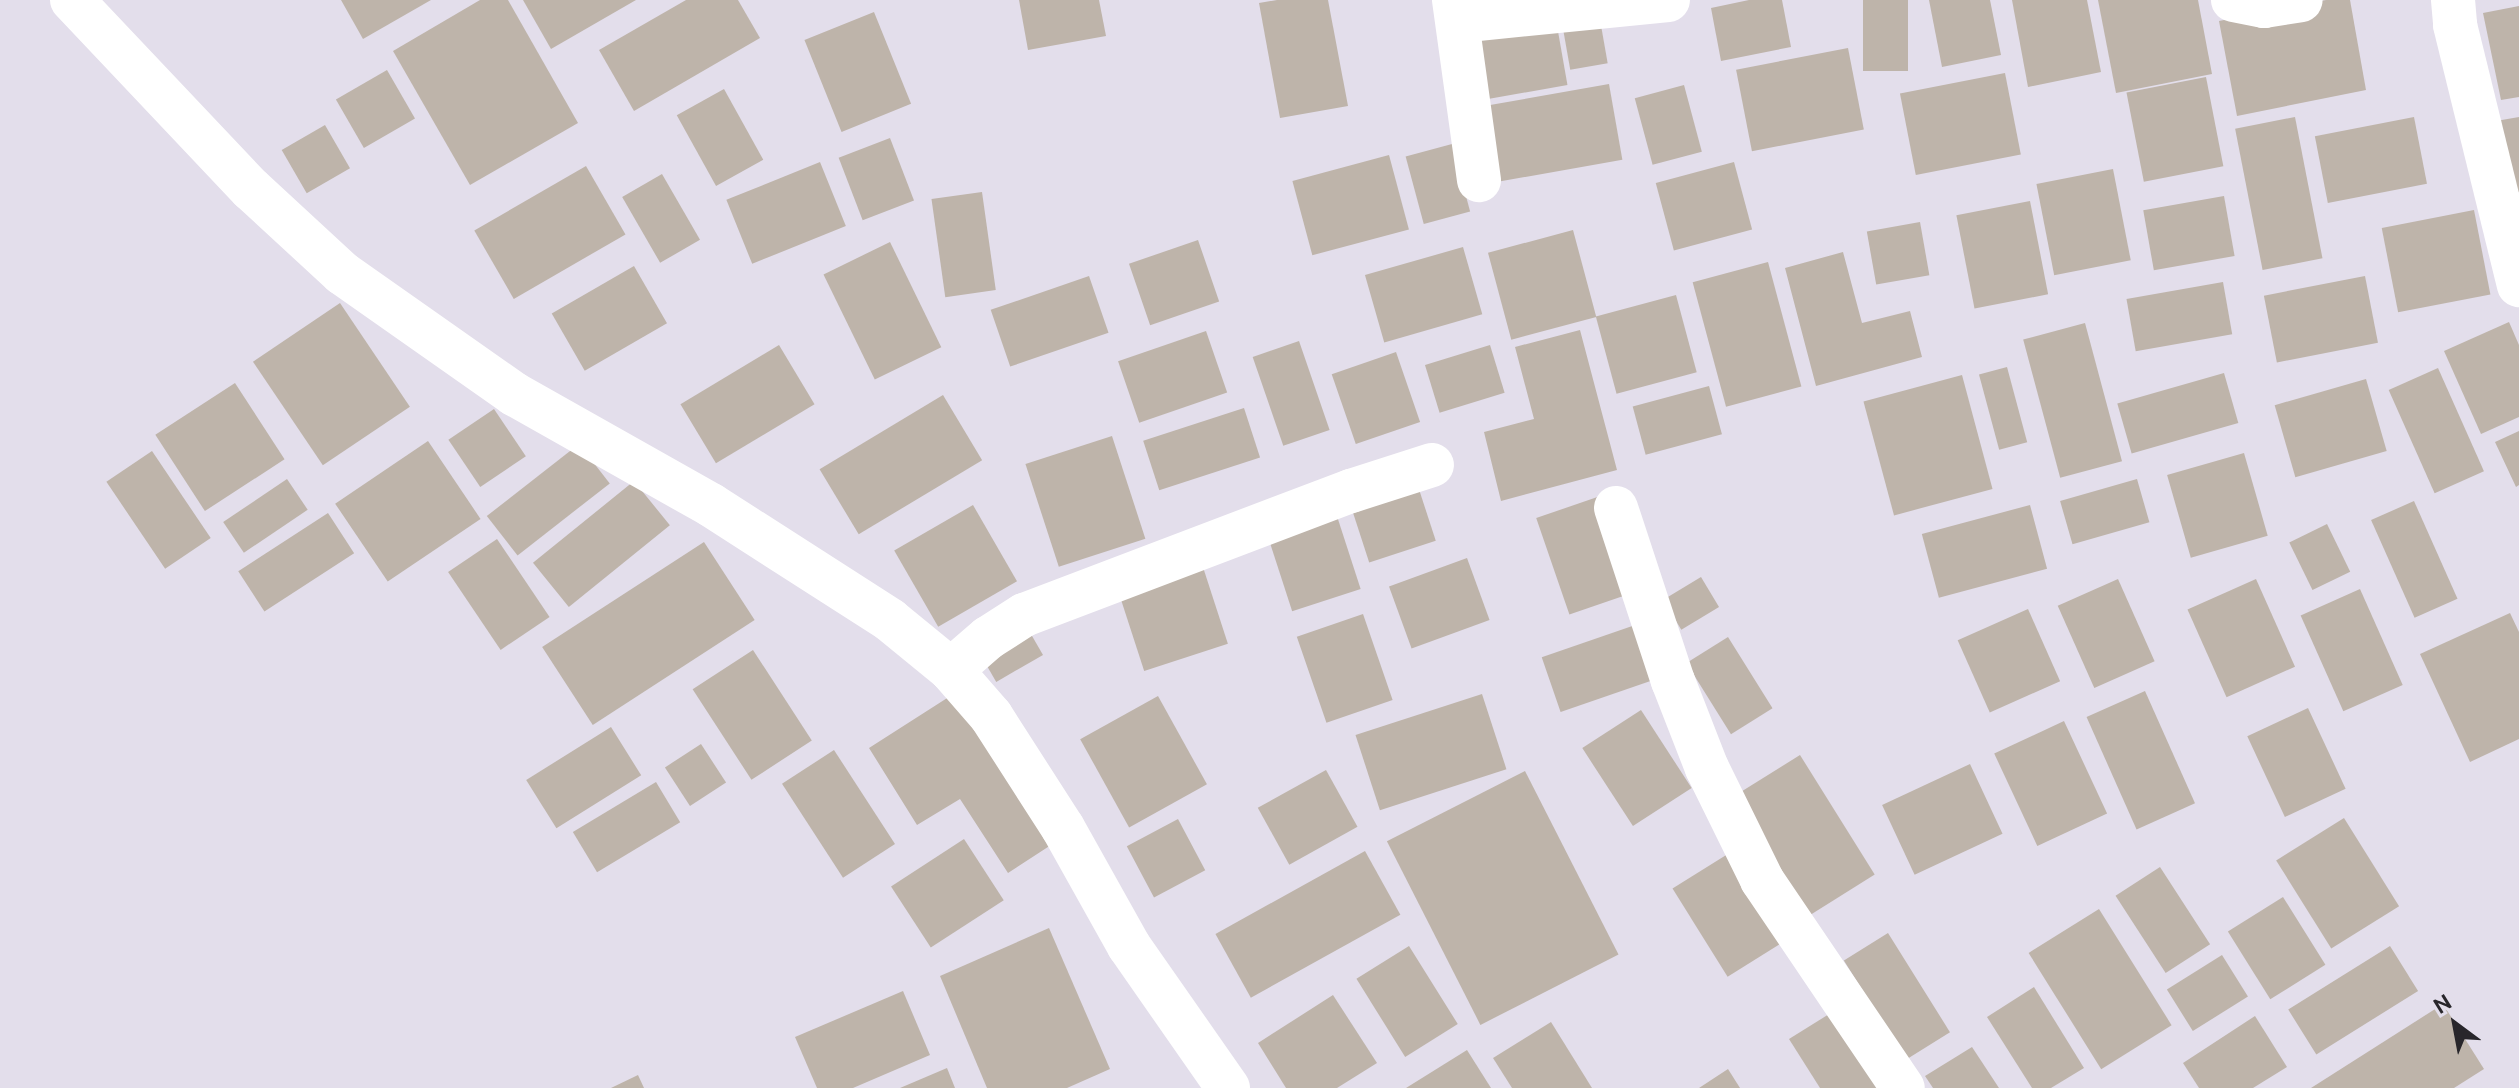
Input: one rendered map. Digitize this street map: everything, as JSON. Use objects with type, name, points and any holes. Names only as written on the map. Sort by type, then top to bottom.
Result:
[{"type":"street","points":[[72,0],[251,189],[342,273],[514,394],[711,505],[890,620],[951,670],[991,716],[1063,828],[1129,946],[1228,1088]]},
{"type":"street","points":[[1479,180],[1456,11],[1668,0]]},
{"type":"street","points":[[2233,0],[2264,6],[2301,0]]},
{"type":"street","points":[[2453,0],[2455,25],[2519,285]]},
{"type":"street","points":[[951,670],[988,638],[1024,615],[1351,491],[1432,465]]},
{"type":"street","points":[[1616,508],[1673,681],[1707,768],[1762,880],[1903,1088]]},
{"type":"building","points":[[341,0],[431,0],[363,39]]},
{"type":"building","points":[[480,0],[508,0],[578,123],[470,185],[393,51]]},
{"type":"building","points":[[523,0],[636,0],[551,49]]},
{"type":"building","points":[[686,0],[738,0],[760,38],[634,111],[599,50]]},
{"type":"building","points":[[1019,0],[1099,0],[1106,36],[1028,50]]},
{"type":"building","points":[[1328,0],[1348,106],[1280,118],[1259,3]]},
{"type":"building","points":[[1749,0],[1782,0],[1791,47],[1721,61],[1711,8]]},
{"type":"building","points":[[1863,0],[1908,0],[1908,71],[1863,71]]},
{"type":"building","points":[[1929,0],[1990,0],[2001,55],[1942,67]]},
{"type":"building","points":[[2012,0],[2087,0],[2101,72],[2028,87]]},
{"type":"building","points":[[2098,0],[2198,0],[2212,74],[2116,93]]},
{"type":"building","points":[[2326,0],[2350,0],[2366,90],[2237,116],[2219,21]]},
{"type":"building","points":[[2519,6],[2519,97],[2501,100],[2483,13]]},
{"type":"building","points":[[874,12],[911,104],[842,132],[804,40]]},
{"type":"building","points":[[1599,14],[1608,63],[1570,70],[1562,21]]},
{"type":"building","points":[[1556,20],[1567,85],[1477,101],[1465,36]]},
{"type":"building","points":[[1848,48],[1864,129],[1752,151],[1736,70]]},
{"type":"building","points":[[387,70],[415,118],[364,148],[336,100]]},
{"type":"building","points":[[2005,73],[2021,154],[1916,175],[1900,93]]},
{"type":"building","points":[[2206,77],[2223,166],[2144,182],[2126,92]]},
{"type":"building","points":[[1609,84],[1622,160],[1499,182],[1486,106]]},
{"type":"building","points":[[1684,85],[1702,152],[1653,165],[1635,98]]},
{"type":"building","points":[[724,89],[763,160],[716,186],[677,115]]},
{"type":"building","points":[[2295,117],[2322,258],[2263,270],[2235,129]]},
{"type":"building","points":[[2414,117],[2427,184],[2328,203],[2315,136]]},
{"type":"building","points":[[2519,117],[2519,192],[2511,194],[2496,121]]},
{"type":"building","points":[[325,125],[350,168],[307,193],[282,150]]},
{"type":"building","points":[[890,138],[914,201],[863,220],[839,158]]},
{"type":"building","points":[[1452,144],[1470,212],[1424,224],[1406,156]]},
{"type":"building","points":[[1389,155],[1409,229],[1312,255],[1292,181]]},
{"type":"building","points":[[820,162],[846,226],[752,264],[726,200]]},
{"type":"building","points":[[1734,162],[1752,230],[1674,251],[1656,183]]},
{"type":"building","points":[[586,166],[626,234],[514,299],[474,231]]},
{"type":"building","points":[[2113,169],[2131,260],[2054,275],[2036,184]]},
{"type":"building","points":[[662,174],[700,240],[660,263],[622,197]]},
{"type":"building","points":[[982,192],[996,290],[945,297],[931,199]]},
{"type":"building","points":[[2224,196],[2235,256],[2154,270],[2143,210]]},
{"type":"building","points":[[2030,201],[2048,294],[1975,309],[1956,215]]},
{"type":"building","points":[[2474,210],[2490,294],[2398,312],[2382,228]]},
{"type":"building","points":[[1920,222],[1929,275],[1876,285],[1867,231]]},
{"type":"building","points":[[1573,230],[1596,317],[1511,340],[1488,253]]},
{"type":"building","points":[[1198,240],[1219,301],[1150,325],[1129,264]]},
{"type":"building","points":[[890,242],[941,347],[875,380],[823,274]]},
{"type":"building","points":[[1463,247],[1482,314],[1384,342],[1365,275]]},
{"type":"building","points":[[1843,252],[1862,323],[1910,311],[1922,357],[1816,386],[1785,268]]},
{"type":"building","points":[[1768,262],[1801,387],[1726,407],[1693,282]]},
{"type":"building","points":[[634,266],[667,323],[585,371],[552,314]]},
{"type":"building","points":[[1089,276],[1109,333],[1010,367],[991,310]]},
{"type":"building","points":[[2365,276],[2378,343],[2277,362],[2264,296]]},
{"type":"building","points":[[2223,282],[2232,334],[2136,351],[2126,299]]},
{"type":"building","points":[[1676,295],[1697,372],[1617,394],[1596,316]]},
{"type":"building","points":[[340,303],[410,407],[323,465],[253,362]]},
{"type":"building","points":[[2509,322],[2519,345],[2519,417],[2481,434],[2444,351]]},
{"type":"building","points":[[2085,323],[2122,461],[2060,478],[2023,340]]},
{"type":"building","points":[[1580,330],[1617,470],[1501,501],[1484,432],[1534,419],[1515,347]]},
{"type":"building","points":[[1206,331],[1227,392],[1139,423],[1118,361]]},
{"type":"building","points":[[1299,341],[1330,430],[1283,446],[1253,357]]},
{"type":"building","points":[[779,345],[815,404],[716,463],[680,404]]},
{"type":"building","points":[[1490,345],[1505,393],[1440,413],[1425,365]]},
{"type":"building","points":[[1396,352],[1420,422],[1356,444],[1332,374]]},
{"type":"building","points":[[2007,367],[2027,442],[1999,450],[1979,375]]},
{"type":"building","points":[[2438,368],[2484,471],[2435,493],[2389,390]]},
{"type":"building","points":[[2224,373],[2238,423],[2132,454],[2117,404]]},
{"type":"building","points":[[1962,375],[1993,489],[1894,515],[1863,401]]},
{"type":"building","points":[[2366,379],[2387,451],[2295,477],[2275,405]]},
{"type":"building","points":[[235,383],[285,459],[205,511],[155,435]]},
{"type":"building","points":[[1709,386],[1722,434],[1646,455],[1633,406]]},
{"type":"building","points":[[943,395],[982,460],[859,534],[820,469]]},
{"type":"building","points":[[1244,408],[1260,457],[1159,490],[1143,441]]},
{"type":"building","points":[[494,409],[526,456],[480,487],[448,440]]},
{"type":"building","points":[[2519,431],[2519,485],[2516,487],[2495,442]]},
{"type":"building","points":[[1112,436],[1145,539],[1059,567],[1025,464]]},
{"type":"building","points":[[428,441],[481,519],[388,582],[335,504]]},
{"type":"building","points":[[579,444],[610,483],[518,555],[487,516]]},
{"type":"building","points":[[152,451],[211,538],[165,569],[106,482]]},
{"type":"building","points":[[2244,453],[2268,536],[2191,558],[2167,475]]},
{"type":"building","points":[[287,479],[308,510],[244,553],[223,522]]},
{"type":"building","points":[[2137,479],[2149,522],[2073,544],[2060,501]]},
{"type":"building","points":[[1416,480],[1436,541],[1369,562],[1349,502]]},
{"type":"building","points":[[634,481],[670,525],[569,607],[533,563]]},
{"type":"building","points":[[1609,493],[1642,589],[1569,615],[1536,518]]},
{"type":"building","points":[[2414,501],[2458,599],[2415,618],[2371,520]]},
{"type":"building","points":[[973,505],[1017,581],[938,627],[894,550]]},
{"type":"building","points":[[2030,505],[2047,569],[1939,598],[1922,534]]},
{"type":"building","points":[[1335,510],[1361,589],[1292,611],[1267,532]]},
{"type":"building","points":[[328,513],[354,553],[264,612],[238,571]]},
{"type":"building","points":[[2327,524],[2350,572],[2312,590],[2289,542]]},
{"type":"building","points":[[497,539],[550,617],[501,650],[448,572]]},
{"type":"building","points":[[704,542],[755,620],[593,725],[542,647]]},
{"type":"building","points":[[1467,558],[1490,620],[1412,648],[1389,586]]},
{"type":"building","points":[[1201,561],[1228,644],[1144,671],[1117,588]]},
{"type":"building","points":[[1701,577],[1719,607],[1681,630],[1663,600]]},
{"type":"building","points":[[2118,579],[2155,661],[2094,688],[2058,606]]},
{"type":"building","points":[[2256,579],[2295,667],[2227,697],[2187,610]]},
{"type":"building","points":[[2360,589],[2403,685],[2343,711],[2301,615]]},
{"type":"building","points":[[2028,609],[2060,681],[1990,712],[1958,640]]},
{"type":"building","points":[[2510,613],[2519,632],[2519,739],[2470,762],[2420,654]]},
{"type":"building","points":[[1363,614],[1393,700],[1326,723],[1297,637]]},
{"type":"building","points":[[1024,622],[1043,655],[996,682],[977,649]]},
{"type":"building","points":[[1641,623],[1660,678],[1561,712],[1542,657]]},
{"type":"building","points":[[1728,637],[1773,708],[1731,734],[1686,663]]},
{"type":"building","points":[[753,650],[812,741],[751,780],[693,689]]},
{"type":"building","points":[[2145,691],[2195,803],[2137,829],[2087,717]]},
{"type":"building","points":[[955,693],[1051,845],[1008,873],[960,799],[917,825],[869,748]]},
{"type":"building","points":[[1482,694],[1506,769],[1380,810],[1356,735]]},
{"type":"building","points":[[1158,696],[1207,784],[1129,827],[1080,739]]},
{"type":"building","points":[[2308,708],[2346,789],[2285,817],[2247,736]]},
{"type":"building","points":[[1641,710],[1692,788],[1633,826],[1582,748]]},
{"type":"building","points":[[2064,721],[2107,813],[2037,846],[1994,754]]},
{"type":"building","points":[[611,727],[641,775],[556,828],[526,780]]},
{"type":"building","points":[[701,744],[726,783],[690,806],[665,767]]},
{"type":"building","points":[[834,750],[895,844],[843,878],[782,784]]},
{"type":"building","points":[[1800,755],[1875,875],[1809,916],[1734,796]]},
{"type":"building","points":[[1970,764],[2003,834],[1915,875],[1882,805]]},
{"type":"building","points":[[1326,770],[1358,827],[1289,865],[1258,808]]},
{"type":"building","points":[[1525,771],[1619,955],[1480,1025],[1387,841]]},
{"type":"building","points":[[656,782],[680,822],[597,872],[573,832]]},
{"type":"building","points":[[2344,818],[2399,906],[2331,949],[2276,860]]},
{"type":"building","points":[[1178,819],[1205,870],[1154,897],[1127,846]]},
{"type":"building","points":[[964,839],[1004,900],[931,948],[891,886]]},
{"type":"building","points":[[1365,851],[1400,915],[1251,998],[1215,934]]},
{"type":"building","points":[[1731,852],[1786,940],[1728,977],[1672,889]]},
{"type":"building","points":[[2160,867],[2210,944],[2166,973],[2116,896]]},
{"type":"building","points":[[2283,897],[2325,965],[2270,999],[2228,931]]},
{"type":"building","points":[[2099,909],[2172,1025],[2101,1069],[2029,953]]},
{"type":"building","points":[[1049,928],[1110,1069],[1067,1088],[987,1088],[940,976]]},
{"type":"building","points":[[1888,933],[1950,1032],[1906,1060],[1844,961]]},
{"type":"building","points":[[1409,946],[1458,1024],[1405,1057],[1356,979]]},
{"type":"building","points":[[2390,946],[2418,991],[2316,1055],[2288,1010]]},
{"type":"building","points":[[2222,955],[2248,997],[2193,1031],[2167,989]]},
{"type":"building","points":[[2034,987],[2084,1068],[2051,1088],[2032,1088],[1987,1017]]},
{"type":"building","points":[[903,991],[930,1055],[853,1088],[817,1088],[795,1037]]},
{"type":"building","points":[[1333,995],[1377,1063],[1337,1088],[1286,1088],[1258,1043]]},
{"type":"building","points":[[2443,1004],[2484,1069],[2454,1088],[2311,1088]]},
{"type":"building","points":[[1842,1006],[1893,1088],[1820,1088],[1789,1039]]},
{"type":"building","points":[[2255,1016],[2287,1067],[2253,1088],[2199,1088],[2183,1063]]},
{"type":"building","points":[[1551,1022],[1592,1088],[1512,1088],[1493,1058]]},
{"type":"building","points":[[1972,1047],[1999,1088],[1933,1088],[1925,1076]]},
{"type":"building","points":[[1467,1050],[1491,1088],[1406,1088]]},
{"type":"building","points":[[947,1068],[955,1088],[900,1088]]},
{"type":"building","points":[[1728,1069],[1740,1088],[1699,1088]]},
{"type":"building","points":[[638,1075],[644,1088],[611,1088]]}]
